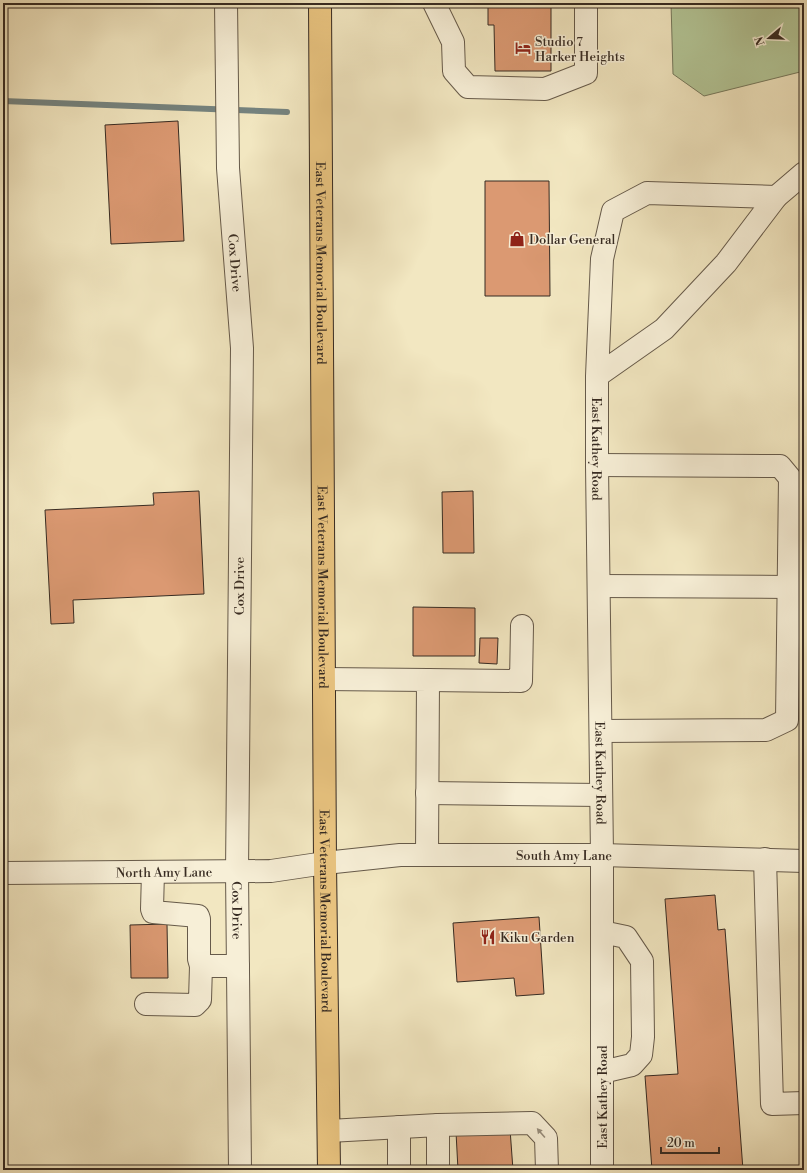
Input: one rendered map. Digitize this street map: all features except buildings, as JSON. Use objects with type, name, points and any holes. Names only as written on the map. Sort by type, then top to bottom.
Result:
[{"type":"main road","name":"East Veterans Memorial Boulevard","points":[[320,3],[325,863],[330,1170]]},
{"type":"street","name":"Cox Drive","points":[[226,3],[228,168],[242,348],[237,872],[240,1170]]},
{"type":"street","points":[[434,3],[453,42],[454,71],[468,87],[545,89],[586,73],[586,3]]},
{"type":"street","points":[[597,376],[664,329],[726,263],[776,197],[804,173]]},
{"type":"street","name":"East Kathey Road","points":[[602,1170],[602,795],[597,376],[602,258],[613,211],[647,193],[776,197]]},
{"type":"street","points":[[597,465],[780,466],[790,478],[787,720],[766,730],[601,731]]},
{"type":"street","points":[[599,586],[788,588]]},
{"type":"street","points":[[324,679],[521,681],[522,626]]},
{"type":"street","points":[[426,855],[428,680]]},
{"type":"street","points":[[427,793],[602,795]]},
{"type":"street","name":"South Amy Lane","points":[[325,863],[400,855],[602,855],[804,860]]},
{"type":"street","points":[[765,860],[772,1104],[804,1103]]},
{"type":"street","name":"North Amy Lane","points":[[3,873],[271,871],[325,863]]},
{"type":"street","points":[[146,1004],[195,1005],[200,1000],[201,966],[199,959],[198,916],[153,912],[153,872]]},
{"type":"street","points":[[602,932],[626,936],[642,961],[643,1037],[641,1055],[632,1065],[602,1072]]},
{"type":"street","points":[[201,966],[238,966]]},
{"type":"street","points":[[329,1131],[438,1125],[532,1123],[546,1138],[547,1170]]},
{"type":"street","points":[[438,1125],[438,1170]]},
{"type":"street","points":[[398,1170],[399,1127]]},
{"type":"green space","points":[[671,3],[804,3],[804,71],[704,96],[673,74]]},
{"type":"waterway","points":[[3,101],[287,112]]},
{"type":"place","name":"Studio 7 Harker Heights","points":[[523,48]]},
{"type":"place","name":"Dollar General","points":[[517,239]]},
{"type":"place","name":"Kiku Garden","points":[[488,937]]}]
